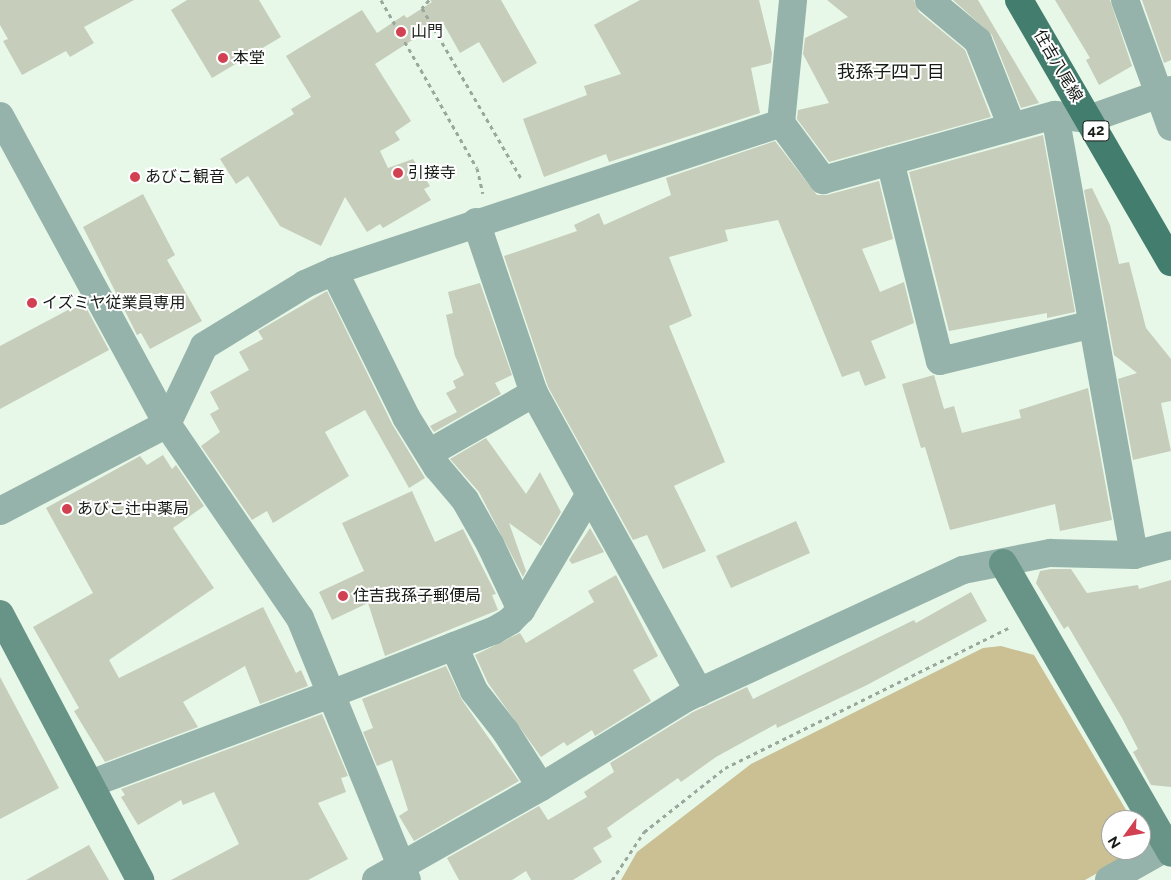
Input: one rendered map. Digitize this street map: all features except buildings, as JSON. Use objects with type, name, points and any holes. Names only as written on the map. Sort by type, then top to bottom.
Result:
[{"type":"main road","name":"住吉八尾線","points":[[1019,0],[1171,262]]},
{"type":"street","points":[[793,0],[781,123],[823,180],[1055,115],[1089,119],[1166,92]]},
{"type":"street","points":[[929,0],[978,40],[1012,127]]},
{"type":"street","points":[[1125,0],[1166,92],[1171,126]]},
{"type":"street","points":[[1055,115],[1134,555]]},
{"type":"street","points":[[0,116],[167,424],[300,618],[404,873]]},
{"type":"street","points":[[0,511],[167,424],[204,346],[305,284],[334,271],[483,220],[781,123]]},
{"type":"street","points":[[890,161],[940,362],[1093,324]]},
{"type":"street","points":[[483,220],[534,393],[699,692]]},
{"type":"street","points":[[334,271],[406,417],[429,453],[465,500],[490,544],[520,610]]},
{"type":"street","points":[[429,453],[534,393]]},
{"type":"street","points":[[90,784],[493,631],[520,610],[590,494]]},
{"type":"street","points":[[376,880],[404,873],[541,787],[699,692],[963,570],[1050,553],[1134,555],[1171,545]]},
{"type":"street","points":[[1003,563],[1169,850],[1109,880]]},
{"type":"street","points":[[0,614],[140,880]]},
{"type":"street","points":[[454,646],[474,691],[506,732],[541,787]]},
{"type":"path","points":[[381,0],[477,168],[483,220]]},
{"type":"path","points":[[428,0],[422,8],[535,203]]},
{"type":"path","points":[[612,880],[644,832],[725,768],[999,631],[1036,619]]},
{"type":"shaded area","points":[[1001,646],[1034,655],[1126,810],[1101,810],[1101,860],[1121,860],[1085,880],[621,880],[637,852],[751,764],[983,648]]},
{"type":"place","name":"山門","points":[[401,32]]},
{"type":"place","name":"本堂","points":[[223,58]]},
{"type":"place","name":"引接寺","points":[[398,173]]},
{"type":"place","name":"あびこ観音","points":[[135,177]]},
{"type":"place","name":"イズミヤ従業員専用","points":[[32,303]]},
{"type":"place","name":"あびこ辻中薬局","points":[[67,509]]},
{"type":"place","name":"住吉我孫子郵便局","points":[[343,596]]},
{"type":"district","name":"我孫子四丁目","points":[[891,72]]}]
